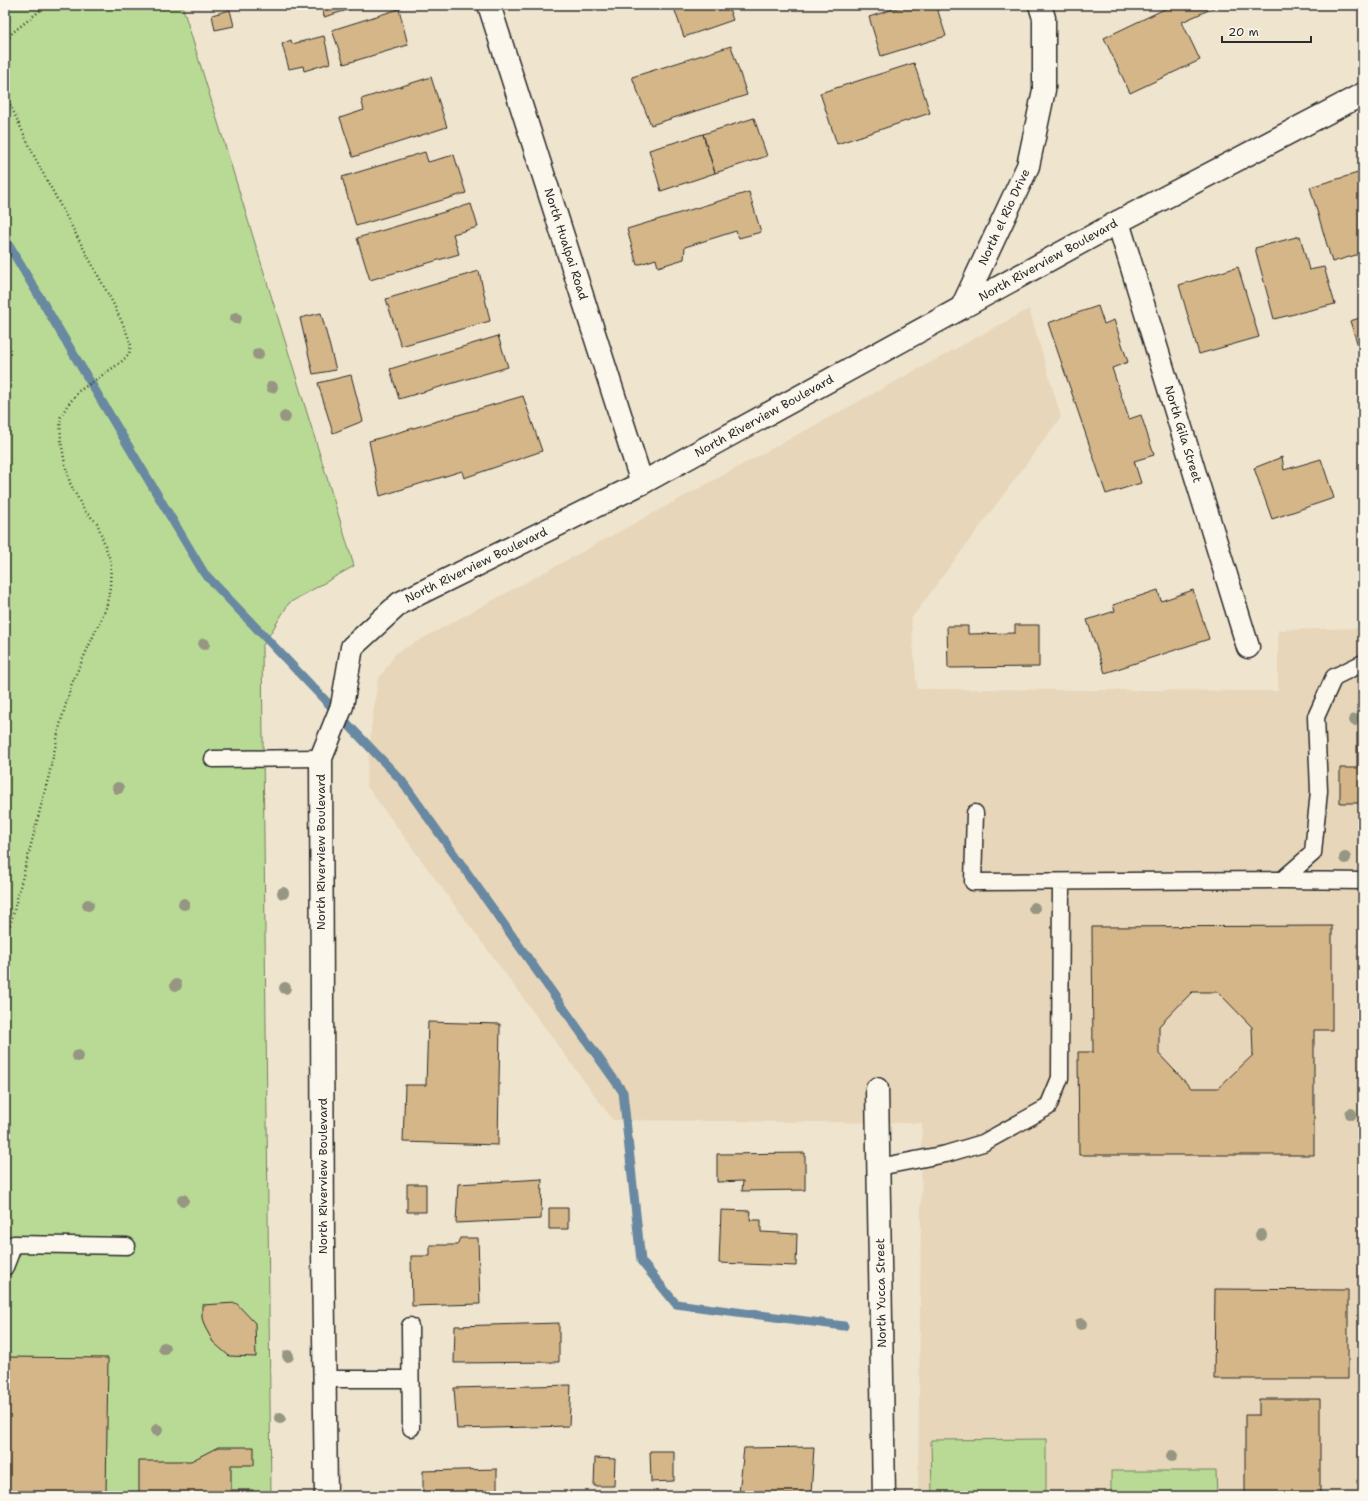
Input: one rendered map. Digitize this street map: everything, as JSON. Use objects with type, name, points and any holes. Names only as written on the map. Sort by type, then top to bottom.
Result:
[{"type":"street","name":"North Hualpai Road","points":[[489,5],[642,482]]},
{"type":"street","name":"North el Rio Drive","points":[[962,307],[1028,166],[1044,90],[1044,18],[1040,5]]},
{"type":"street","name":"North Riverview Boulevard","points":[[326,1496],[324,1379],[321,758],[342,706],[352,647],[400,603],[642,482],[1118,222],[1363,94]]},
{"type":"street","name":"North Gila Street","points":[[1118,222],[1248,647]]},
{"type":"street","name":"North Yucca Street","points":[[877,1089],[884,1496]]},
{"type":"lane","points":[[1282,880],[1313,853],[1319,791],[1316,717],[1334,677],[1363,663]]},
{"type":"lane","points":[[213,759],[321,758]]},
{"type":"lane","points":[[975,813],[973,882],[1282,880],[1363,881]]},
{"type":"lane","points":[[879,1167],[946,1154],[983,1143],[1048,1107],[1060,1078],[1061,882]]},
{"type":"lane","points":[[5,1268],[14,1244],[127,1246]]},
{"type":"lane","points":[[410,1326],[411,1428]]},
{"type":"lane","points":[[324,1379],[410,1378]]},
{"type":"path","points":[[5,44],[12,33],[47,5]]},
{"type":"path","points":[[5,94],[36,160],[88,256],[126,331],[131,345],[129,354],[120,363],[79,391],[60,418],[61,441],[70,484],[84,510],[97,523],[111,562],[110,587],[106,608],[72,683],[61,721],[49,775],[11,922],[5,940]]},
{"type":"shaded area","points":[[1029,309],[1061,417],[911,619],[917,689],[1278,691],[1278,630],[1363,628],[1363,1496],[918,1496],[922,1123],[613,1120],[366,785],[372,721],[378,680],[396,653]]},
{"type":"green space","points":[[5,5],[182,5],[354,566],[289,603],[262,647],[271,1496],[5,1496]]},
{"type":"green space","points":[[1046,1439],[1046,1496],[932,1496],[931,1440]]},
{"type":"green space","points":[[1111,1471],[1216,1471],[1217,1496],[1111,1496]]},
{"type":"building","points":[[322,5],[364,5],[324,17]]},
{"type":"building","points":[[673,5],[716,5],[718,10],[728,6],[733,20],[684,37]]},
{"type":"building","points":[[906,5],[936,5],[946,36],[881,56],[869,17]]},
{"type":"building","points":[[1173,5],[1220,5],[1182,22],[1200,60],[1130,93],[1104,38]]},
{"type":"building","points":[[399,9],[408,45],[344,64],[332,30]]},
{"type":"building","points":[[230,10],[234,26],[215,30],[212,15]]},
{"type":"building","points":[[324,36],[330,63],[304,71],[303,66],[289,69],[282,44],[291,40],[292,44]]},
{"type":"building","points":[[731,46],[747,95],[651,125],[632,77]]},
{"type":"building","points":[[914,63],[930,113],[837,144],[820,93]]},
{"type":"building","points":[[431,77],[447,127],[353,157],[340,118],[364,110],[361,99]]},
{"type":"building","points":[[754,118],[767,156],[715,173],[703,134]]},
{"type":"building","points":[[703,134],[715,173],[661,191],[649,150]]},
{"type":"building","points":[[425,152],[428,162],[454,155],[466,193],[356,226],[342,177]]},
{"type":"building","points":[[1358,173],[1363,192],[1363,253],[1332,262],[1310,187]]},
{"type":"building","points":[[749,192],[761,232],[739,238],[736,231],[685,247],[684,259],[658,267],[656,259],[637,265],[627,229]]},
{"type":"building","points":[[471,204],[478,227],[453,234],[459,254],[370,280],[357,238]]},
{"type":"building","points":[[1300,236],[1309,270],[1324,267],[1335,304],[1274,319],[1255,248]]},
{"type":"building","points":[[1238,267],[1259,337],[1199,354],[1179,285]]},
{"type":"building","points":[[479,271],[490,321],[401,346],[386,299]]},
{"type":"building","points":[[1098,306],[1104,324],[1114,320],[1128,362],[1112,368],[1129,419],[1141,415],[1154,455],[1134,461],[1141,483],[1106,494],[1048,323]]},
{"type":"building","points":[[321,313],[336,370],[313,374],[300,318]]},
{"type":"building","points":[[1363,317],[1363,361],[1350,321]]},
{"type":"building","points":[[498,336],[508,367],[399,399],[390,369]]},
{"type":"building","points":[[351,375],[363,421],[333,433],[318,383]]},
{"type":"building","points":[[523,396],[542,451],[464,478],[462,471],[380,496],[369,441]]},
{"type":"building","points":[[1282,457],[1284,470],[1321,459],[1334,498],[1272,519],[1254,468]]},
{"type":"building","points":[[1158,590],[1161,601],[1193,590],[1209,639],[1105,673],[1087,620],[1115,611],[1113,605]]},
{"type":"building","points":[[1015,625],[1039,625],[1039,667],[948,668],[947,626],[968,626],[968,634],[1015,633]]},
{"type":"building","points":[[1357,733],[1363,733],[1363,803],[1340,803],[1340,768],[1357,768]]},
{"type":"building","points":[[1332,926],[1332,1030],[1314,1030],[1314,1155],[1079,1155],[1078,1052],[1093,1052],[1092,927]],"holes":[[[1192,992],[1218,992],[1252,1027],[1253,1055],[1218,1088],[1191,1088],[1159,1054],[1159,1026]]]},
{"type":"building","points":[[428,1022],[500,1024],[498,1145],[403,1142],[405,1085],[426,1085]]},
{"type":"building","points":[[805,1153],[805,1190],[742,1191],[743,1181],[717,1182],[717,1154]]},
{"type":"building","points":[[542,1179],[541,1219],[456,1223],[458,1184]]},
{"type":"building","points":[[407,1184],[426,1184],[426,1212],[407,1212]]},
{"type":"building","points":[[549,1208],[568,1208],[568,1229],[549,1229]]},
{"type":"building","points":[[721,1210],[751,1211],[750,1220],[761,1220],[761,1232],[797,1234],[796,1266],[719,1263]]},
{"type":"building","points":[[460,1238],[478,1238],[480,1304],[412,1306],[411,1256],[430,1256],[430,1245],[457,1245]]},
{"type":"building","points":[[1215,1289],[1348,1290],[1348,1379],[1214,1379]]},
{"type":"building","points":[[236,1303],[255,1323],[256,1357],[229,1356],[213,1342],[205,1327],[202,1318],[202,1305]]},
{"type":"building","points":[[559,1323],[559,1362],[454,1363],[455,1326]]},
{"type":"building","points":[[5,1357],[108,1358],[106,1496],[5,1496]]},
{"type":"building","points":[[571,1385],[569,1426],[457,1429],[454,1388]]},
{"type":"building","points":[[1259,1399],[1320,1399],[1320,1496],[1245,1496],[1245,1415],[1259,1415]]},
{"type":"building","points":[[218,1447],[254,1447],[254,1465],[231,1465],[231,1490],[253,1490],[253,1496],[139,1496],[139,1461],[191,1461]]},
{"type":"building","points":[[814,1447],[811,1495],[739,1493],[744,1448]]},
{"type":"building","points":[[650,1451],[674,1451],[674,1481],[651,1482]]},
{"type":"building","points":[[595,1458],[615,1459],[614,1486],[594,1486]]},
{"type":"building","points":[[497,1469],[497,1496],[423,1496],[423,1471]]},
{"type":"waterway","points":[[5,239],[204,573],[402,781],[623,1092],[641,1261],[676,1304],[844,1326]]}]
